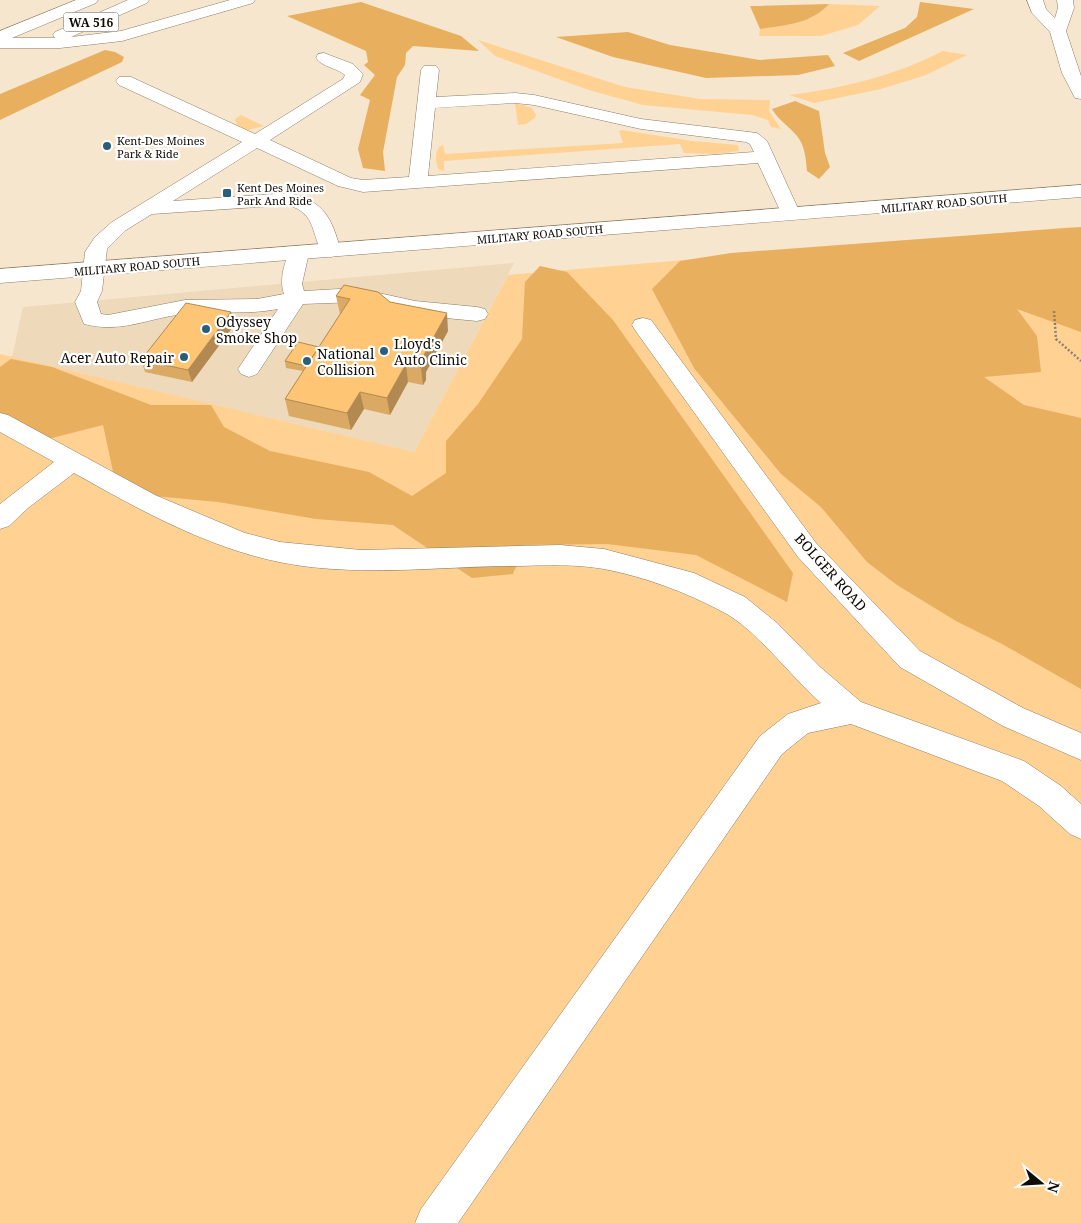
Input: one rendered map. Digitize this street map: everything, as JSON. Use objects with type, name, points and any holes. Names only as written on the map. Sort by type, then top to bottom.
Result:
[{"type":"main road","name":"WA 516","points":[[0,37],[90,0]]},
{"type":"main road","name":"WA 516","points":[[8,58],[142,0]]},
{"type":"main road","points":[[0,43],[40,44],[122,36],[247,0]]},
{"type":"main road","points":[[1024,0],[1036,5],[1058,31],[1071,73],[1081,94]]},
{"type":"main road","points":[[1058,31],[1066,8],[1065,0]]},
{"type":"main road","points":[[0,23],[46,18]]},
{"type":"main road","points":[[324,58],[347,68],[354,74],[351,82],[119,226],[96,250],[92,270],[92,294],[86,302],[92,319],[108,322],[185,307],[257,306],[296,298],[356,295],[416,308],[477,314]]},
{"type":"main road","points":[[418,182],[430,70]]},
{"type":"main road","points":[[125,81],[345,182],[363,186],[765,157]]},
{"type":"main road","points":[[426,103],[515,98],[534,100],[641,124],[750,136],[758,141],[791,215]]},
{"type":"main road","name":"MILITARY ROAD SOUTH","points":[[0,276],[1081,191]]},
{"type":"main road","points":[[147,208],[289,199],[303,202],[318,213],[331,251]]},
{"type":"main road","points":[[296,298],[291,284],[299,253]]},
{"type":"main road","points":[[249,368],[296,298]]},
{"type":"main road","name":"BOLGER ROAD","points":[[643,325],[807,550],[910,658],[1013,717],[1081,747]]},
{"type":"main road","points":[[0,421],[146,502],[191,523],[240,542],[280,552],[361,560],[450,556],[560,555],[604,559],[684,581],[735,605],[767,631],[810,676],[851,711],[1013,771],[1050,796],[1081,824]]},
{"type":"main road","points":[[0,519],[18,501],[73,461]]},
{"type":"main road","points":[[435,1223],[771,745],[798,724],[823,715],[851,711]]},
{"type":"path","points":[[1054,311],[1056,339],[1081,361]]},
{"type":"shaded area","points":[[361,2],[461,36],[479,51],[413,46],[406,53],[405,65],[397,77],[383,152],[385,171],[363,168],[358,149],[370,100],[360,95],[375,75],[364,65],[368,62],[366,51],[287,16]]},
{"type":"shaded area","points":[[920,2],[974,9],[859,61],[843,53],[905,28],[917,17]]},
{"type":"shaded area","points":[[829,4],[880,6],[858,25],[821,36],[759,36],[760,29],[789,25],[806,20],[822,11]]},
{"type":"shaded area","points":[[829,4],[822,11],[806,20],[789,25],[760,29],[750,6]]},
{"type":"shaded area","points":[[628,32],[670,45],[760,60],[828,55],[835,66],[798,75],[706,78],[613,57],[556,37]]},
{"type":"shaded area","points":[[478,40],[625,87],[700,99],[770,100],[769,111],[781,129],[771,127],[768,120],[752,115],[643,105],[589,90],[495,56]]},
{"type":"shaded area","points":[[105,50],[115,52],[124,57],[122,62],[0,120],[0,94]]},
{"type":"shaded area","points":[[943,51],[967,55],[926,75],[881,89],[814,103],[789,95],[829,89],[868,80],[925,60]]},
{"type":"shaded area","points":[[795,101],[819,111],[825,153],[830,167],[819,179],[807,171],[805,153],[800,140],[772,109]]},
{"type":"shaded area","points":[[515,103],[532,108],[536,115],[535,118],[526,124],[518,125]]},
{"type":"shaded area","points":[[241,115],[264,126],[248,130],[237,125],[235,119]]},
{"type":"shaded area","points":[[619,131],[692,141],[738,145],[739,151],[716,154],[684,153],[680,144],[444,161],[444,171],[439,170],[436,161],[439,147],[443,145],[445,154],[623,143]]},
{"type":"shaded area","points":[[1072,227],[1081,230],[1081,1223],[0,1223],[0,354],[414,452],[508,275]]},
{"type":"shaded area","points":[[1081,227],[1081,332],[1017,309],[1037,336],[1041,372],[984,377],[1024,405],[1081,418],[1081,689],[1002,644],[956,621],[897,585],[867,562],[821,507],[781,474],[694,368],[652,289],[680,261],[731,253]]},
{"type":"shaded area","points":[[514,263],[414,452],[12,357],[23,307]]},
{"type":"shaded area","points":[[540,266],[567,272],[613,320],[793,573],[787,602],[696,555],[607,544],[525,545],[513,574],[472,578],[393,525],[316,519],[218,502],[154,496],[114,476],[103,425],[44,440],[0,426],[0,367],[11,359],[52,367],[151,405],[211,405],[224,427],[270,451],[369,472],[412,496],[446,473],[446,441],[478,404],[522,339],[525,282]]},
{"type":"building","name":"Lloyd's Auto Clinic","points":[[344,285],[378,292],[390,302],[447,313],[424,355],[424,362],[421,367],[406,364],[387,398],[360,392],[347,413],[285,399],[350,299],[336,296]]},
{"type":"building","points":[[186,303],[231,312],[188,370],[141,360]]},
{"type":"building","points":[[298,342],[319,347],[306,366],[285,361]]},
{"type":"place","name":"Kent-Des Moines Park & Ride","points":[[107,146]]},
{"type":"place","name":"Kent Des Moines Park And Ride","points":[[227,193]]},
{"type":"place","name":"Odyssey Smoke Shop","points":[[206,329]]},
{"type":"place","name":"Lloyd's Auto Clinic","points":[[384,351]]},
{"type":"place","name":"Acer Auto Repair","points":[[184,357]]},
{"type":"place","name":"National Collision","points":[[307,361]]}]
